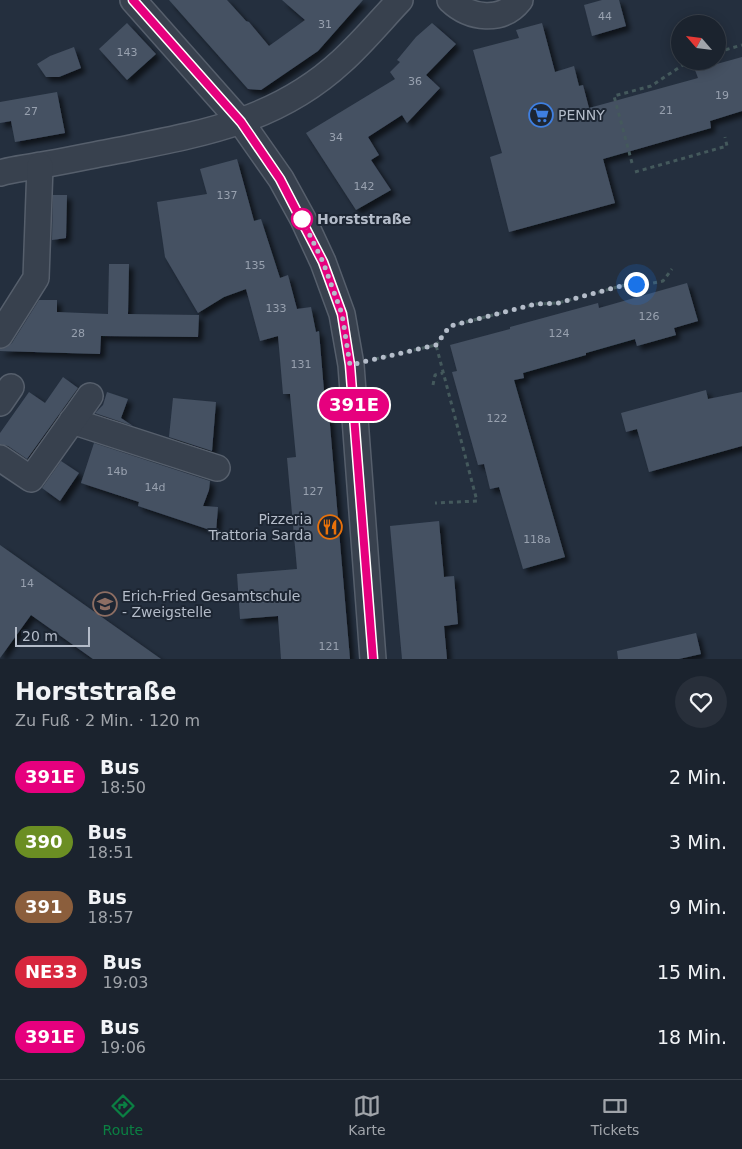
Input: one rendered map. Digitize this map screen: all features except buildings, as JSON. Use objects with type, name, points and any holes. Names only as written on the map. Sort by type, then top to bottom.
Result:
[{"type":"street","points":[[133,0],[241,122],[280,179],[323,262],[342,314],[350,365],[373,659]]},
{"type":"street","points":[[0,173],[207,133],[270,111],[300,94],[335,67],[400,0]]},
{"type":"street","points":[[450,0],[456,6],[480,17],[504,14],[520,0]]},
{"type":"street","points":[[0,334],[36,278],[40,166]]},
{"type":"street","points":[[0,458],[30,479],[90,396]]},
{"type":"street","points":[[72,421],[217,468]]},
{"type":"path","points":[[726,50],[742,45]]},
{"type":"path","points":[[632,163],[614,96],[651,86],[675,70]]},
{"type":"path","points":[[635,172],[727,146],[724,137]]},
{"type":"path","points":[[350,365],[436,345],[450,326],[536,304],[558,303],[625,285],[662,281],[672,269]]},
{"type":"path","points":[[435,503],[477,501],[436,345]]},
{"type":"path","points":[[434,385],[435,376],[443,373]]},
{"type":"bus line","name":"391E","points":[[133,0],[241,122],[280,179],[323,262],[342,314],[350,365],[373,659]]},
{"type":"place","name":"PENNY","points":[[541,115]]},
{"type":"place","name":"Horststraße","points":[[302,219]]},
{"type":"place","name":"Pizzeria Trattoria Sarda","points":[[330,527]]},
{"type":"place","name":"Erich-Fried Gesamtschule - Zweigstelle","points":[[105,604]]},
{"type":"route","points":[[302,219],[323,262],[342,314],[350,365],[436,345],[450,326],[536,304],[558,303],[625,285],[636,284]]}]
